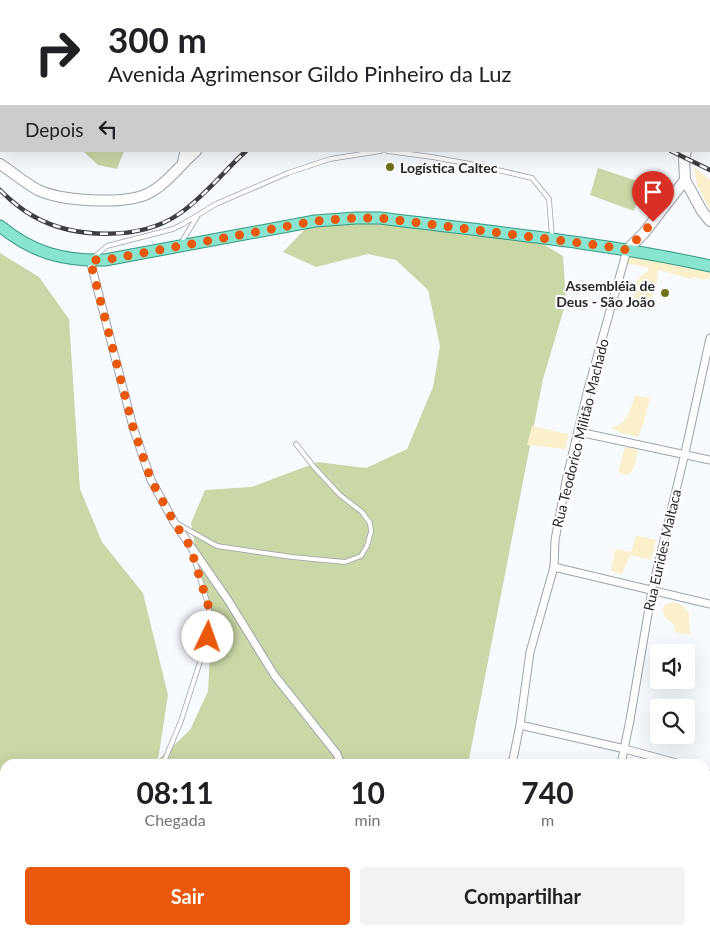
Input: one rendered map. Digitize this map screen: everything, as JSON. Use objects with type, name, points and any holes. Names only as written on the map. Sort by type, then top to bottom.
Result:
[{"type":"main road","points":[[0,226],[15,238],[40,252],[64,258],[105,260],[315,221],[380,218],[552,239],[655,254],[710,266]]},
{"type":"street","points":[[181,164],[184,152]]},
{"type":"street","points":[[0,164],[43,192],[95,200],[117,200],[147,194],[166,180],[195,152]]},
{"type":"street","points":[[686,152],[684,158],[685,180],[702,211],[710,220]]},
{"type":"street","points":[[627,250],[644,233],[685,180]]},
{"type":"street","name":"Rua Teodorico Militão Machado","points":[[513,759],[520,725],[530,652],[554,567],[554,540],[566,481],[587,393],[627,250]]},
{"type":"street","points":[[90,260],[133,427],[151,480],[174,522],[228,600],[275,676],[337,754],[338,759]]},
{"type":"street","name":"Rua Eurides Maltaca","points":[[622,759],[652,590],[710,338]]},
{"type":"street","points":[[578,432],[685,453],[710,460]]},
{"type":"street","points":[[554,567],[710,604]]},
{"type":"street","points":[[520,725],[662,759]]},
{"type":"lane","points":[[90,260],[107,246],[173,229],[216,204],[288,173],[330,159],[375,152]]},
{"type":"lane","points":[[394,152],[476,165],[532,178],[550,200],[552,239]]},
{"type":"lane","points":[[178,247],[198,214]]},
{"type":"lane","points":[[174,522],[217,546],[292,557],[345,562],[361,556],[372,532],[370,523],[362,512],[340,496],[296,444]]},
{"type":"lane","points":[[165,759],[181,721],[208,637],[209,608],[190,546]]},
{"type":"green space","points":[[84,152],[124,152],[117,169],[98,165]]},
{"type":"green space","points":[[598,168],[643,183],[634,211],[590,195]]},
{"type":"green space","points":[[358,219],[537,240],[563,256],[566,302],[543,379],[469,759],[159,759],[190,730],[208,691],[211,636],[191,523],[205,490],[251,487],[318,462],[366,468],[407,449],[433,387],[440,346],[428,290],[396,260],[368,254],[316,267],[283,252],[311,223]]},
{"type":"green space","points":[[0,253],[39,277],[69,319],[80,489],[102,542],[143,593],[168,695],[158,759],[0,759]]},
{"type":"sand","points":[[694,167],[710,180],[710,210],[697,185]]},
{"type":"sand","points":[[630,256],[710,270],[710,278],[703,280],[694,277],[690,279],[660,270],[658,271],[657,282],[648,308],[645,304],[640,305],[641,301],[637,298],[634,299],[632,289],[639,278],[649,270],[648,268],[631,264],[625,266]]},
{"type":"sand","points":[[635,395],[650,398],[638,437],[621,433],[611,428],[625,419],[630,411]]},
{"type":"sand","points":[[532,426],[569,434],[565,449],[527,445]]},
{"type":"sand","points":[[625,447],[638,450],[634,468],[626,475],[618,472]]},
{"type":"sand","points":[[636,535],[656,540],[651,560],[630,555],[622,574],[611,571],[615,549],[631,552]]},
{"type":"sand","points":[[674,602],[682,605],[689,613],[690,635],[675,632],[673,624],[664,615],[662,609],[666,604]]},
{"type":"railway","points":[[0,190],[24,210],[49,224],[86,233],[126,233],[163,223],[179,214],[205,192],[245,152]]},
{"type":"railway","points":[[673,152],[710,170]]},
{"type":"place","name":"Logística Caltec","points":[[390,167]]},
{"type":"place","name":"Assembléia de Deus - São João","points":[[665,293]]},
{"type":"route","points":[[208,637],[209,608],[190,546],[174,522],[151,480],[133,427],[90,260],[105,260],[315,221],[356,218],[380,218],[627,250],[653,222]]}]
